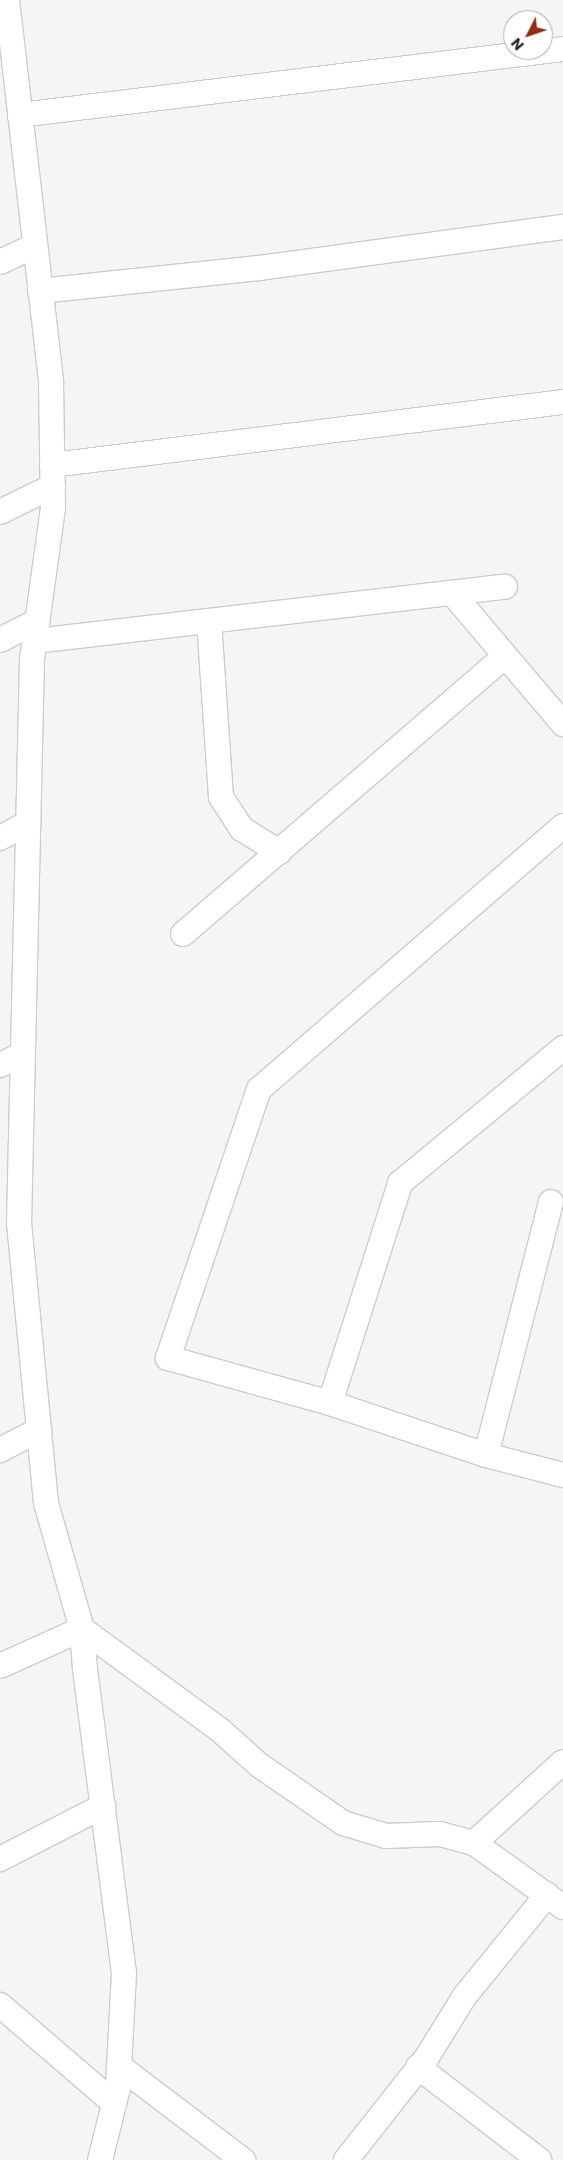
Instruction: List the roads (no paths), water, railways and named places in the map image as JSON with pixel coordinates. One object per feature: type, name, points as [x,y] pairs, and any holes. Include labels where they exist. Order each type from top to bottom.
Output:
[{"type":"street","points":[[7,0],[51,382],[54,508],[32,660],[23,1054],[10,1227],[39,1430],[46,1503],[82,1629],[85,1669],[124,1973],[119,2066],[114,2103],[100,2160]]},
{"type":"street","points":[[20,115],[563,50]]},
{"type":"street","points":[[40,290],[259,268],[563,227]]},
{"type":"street","points":[[0,262],[35,246]]},
{"type":"street","points":[[0,512],[53,476],[563,402]]},
{"type":"street","points":[[0,640],[36,631],[209,621],[505,587]]},
{"type":"street","points":[[452,593],[563,724]]},
{"type":"street","points":[[209,621],[221,797],[242,829],[279,852]]},
{"type":"street","points":[[183,934],[505,656]]},
{"type":"street","points":[[0,838],[28,823]]},
{"type":"street","points":[[563,826],[260,1089],[168,1358],[330,1403],[486,1455],[563,1475]]},
{"type":"street","points":[[330,1403],[400,1183],[563,1048]]},
{"type":"street","points":[[0,1065],[23,1054]]},
{"type":"street","points":[[486,1455],[551,1202]]},
{"type":"street","points":[[0,1450],[39,1430]]},
{"type":"street","points":[[0,1666],[82,1629]]},
{"type":"street","points":[[82,1629],[220,1730],[259,1765],[343,1823],[386,1836],[440,1834],[474,1843],[555,1901],[464,1996],[418,2068],[346,2160]]},
{"type":"street","points":[[474,1843],[563,1762]]},
{"type":"street","points":[[0,1859],[104,1806]]},
{"type":"street","points":[[0,2005],[114,2103]]},
{"type":"street","points":[[119,2066],[243,2160]]},
{"type":"street","points":[[418,2068],[539,2160]]}]
